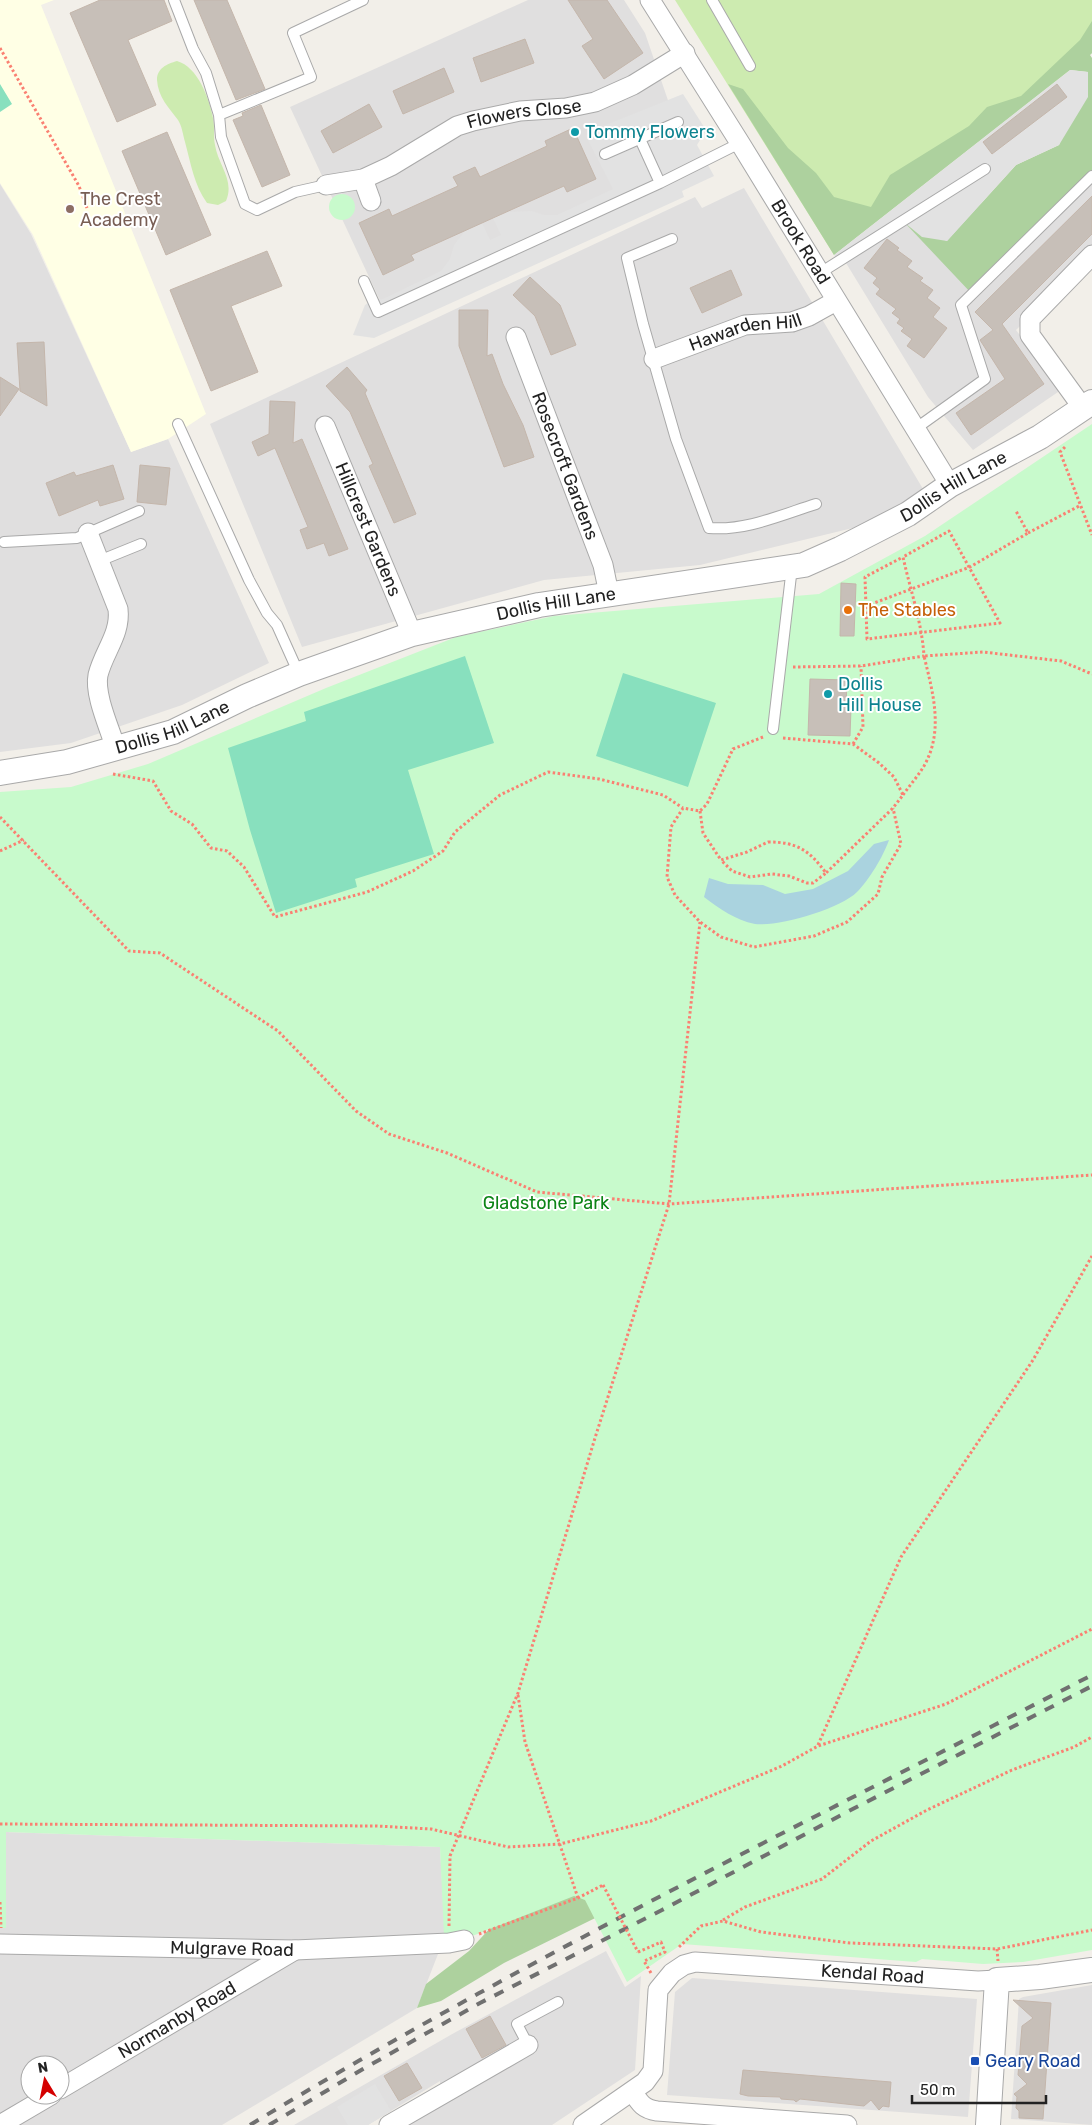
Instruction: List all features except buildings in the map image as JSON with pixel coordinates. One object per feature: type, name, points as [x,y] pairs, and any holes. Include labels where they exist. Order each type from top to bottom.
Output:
[{"type":"street","name":"Brook Road","points":[[650,0],[685,53],[950,485]]},
{"type":"street","name":"Flowers Close","points":[[326,185],[364,179],[391,166],[457,126],[488,117],[520,111],[566,108],[595,102],[633,85],[685,53]]},
{"type":"street","points":[[364,179],[371,200]]},
{"type":"street","points":[[1088,405],[1030,335],[1030,319],[1092,255]]},
{"type":"street","name":"Hawarden Hill","points":[[654,359],[746,325],[792,322],[809,316],[836,301]]},
{"type":"street","name":"Rosecroft Gardens","points":[[516,337],[603,565],[609,594]]},
{"type":"street","name":"Dollis Hill Lane","points":[[0,773],[67,762],[173,732],[247,696],[299,674],[412,634],[523,609],[609,594],[804,565],[900,518],[933,499],[950,485],[1040,437],[1088,405]]},
{"type":"street","name":"Hillcrest Gardens","points":[[325,426],[412,634]]},
{"type":"street","points":[[88,533],[118,609],[119,620],[117,630],[98,674],[97,687],[116,749]]},
{"type":"street","name":"Mulgrave Road","points":[[1,1944],[295,1950],[457,1941]]},
{"type":"street","name":"Normanby Road","points":[[70,2084],[295,1950]]},
{"type":"street","name":"Kendal Road","points":[[657,1975],[672,1973],[684,1965],[695,1962],[978,1981],[1040,1977],[1092,1970]]},
{"type":"street","points":[[583,2125],[633,2092],[645,2082],[653,2071],[658,1990],[657,1975]]},
{"type":"street","points":[[988,2125],[997,1980]]},
{"type":"street","points":[[389,2125],[528,2045]]},
{"type":"street","points":[[633,2092],[647,2110],[847,2125]]},
{"type":"street","points":[[0,2125],[34,2105]]},
{"type":"lane","points":[[174,0],[193,49],[206,73],[220,115],[221,137],[245,204],[257,210],[295,192],[326,185]]},
{"type":"lane","points":[[220,115],[312,77],[293,33],[363,0]]},
{"type":"lane","points":[[712,0],[750,66]]},
{"type":"lane","points":[[605,154],[678,122]]},
{"type":"lane","points":[[640,139],[660,183]]},
{"type":"lane","points":[[364,281],[378,312],[660,183],[740,143]]},
{"type":"lane","points":[[820,273],[985,169]]},
{"type":"lane","points":[[915,429],[985,379],[961,305],[1092,176]]},
{"type":"lane","points":[[672,239],[627,258],[643,324],[676,439],[709,528],[742,527],[816,504]]},
{"type":"lane","points":[[178,424],[249,580],[267,613],[281,633],[299,674]]},
{"type":"lane","points":[[4,542],[77,538],[139,511]]},
{"type":"lane","points":[[99,561],[142,544]]},
{"type":"lane","points":[[773,729],[792,567]]},
{"type":"lane","points":[[528,2045],[517,2024],[558,2002]]},
{"type":"path","points":[[0,48],[79,186],[87,208]]},
{"type":"path","points":[[1066,446],[1060,452],[1092,535]]},
{"type":"path","points":[[866,606],[970,567],[1028,533],[1081,506]]},
{"type":"path","points":[[1016,511],[1028,533]]},
{"type":"path","points":[[949,531],[1000,622],[867,639],[865,576],[903,556],[949,531]]},
{"type":"path","points":[[700,811],[703,833],[721,860],[732,871],[750,877],[789,876],[806,883],[813,883],[826,873],[893,808],[924,765],[936,732],[935,702],[903,556]]},
{"type":"path","points":[[780,667],[861,666],[924,656],[983,652],[1061,660],[1092,674]]},
{"type":"path","points":[[853,744],[863,727],[861,666]]},
{"type":"path","points":[[700,811],[708,804],[733,749],[759,739],[773,729],[782,738],[853,744],[879,763],[894,777],[903,795]]},
{"type":"path","points":[[113,774],[154,782],[171,811],[192,824],[211,848],[227,851],[244,867],[275,917],[366,892],[413,871],[443,852],[455,832],[500,795],[548,772],[599,779],[663,795],[683,808],[700,811]]},
{"type":"path","points":[[683,808],[671,827],[667,878],[676,895],[700,922],[721,937],[754,947],[814,936],[847,922],[878,894],[882,877],[901,844],[893,808]]},
{"type":"path","points":[[0,817],[129,951],[160,953],[278,1031],[356,1111],[389,1134],[447,1153],[537,1192],[669,1204],[1092,1175]]},
{"type":"path","points":[[0,851],[24,840]]},
{"type":"path","points":[[721,860],[748,852],[768,842],[784,842],[804,848],[816,859],[826,873]]},
{"type":"path","points":[[657,1975],[644,1960],[665,1952],[661,1942],[638,1952],[603,1885],[578,1898],[457,1941],[450,1856],[518,1694],[595,1438],[669,1204],[700,922]]},
{"type":"path","points":[[818,1746],[901,1557],[1033,1360],[1092,1256]]},
{"type":"path","points":[[0,1824],[378,1826],[431,1829],[508,1847],[560,1844],[650,1821],[782,1766],[818,1746],[946,1704],[1092,1630]]},
{"type":"path","points":[[518,1694],[525,1742],[578,1898]]},
{"type":"path","points":[[673,1953],[701,1926],[723,1921],[745,1907],[822,1879],[871,1841],[927,1810],[1012,1770],[1074,1747],[1092,1737]]},
{"type":"path","points":[[0,1902],[1,1944]]},
{"type":"path","points":[[723,1921],[761,1932],[850,1943],[997,1949],[1092,1930]]},
{"type":"shaded area","name":"The Crest Academy","points":[[0,0],[54,0],[41,5],[206,414],[168,439],[131,452],[33,235],[0,183]]},
{"type":"shaded area","points":[[528,0],[624,0],[645,33],[687,156],[383,307],[290,107]]},
{"type":"shaded area","points":[[1070,70],[1088,72],[1088,97],[1059,145],[1016,165],[947,241],[922,237],[905,223],[846,263],[834,255]]},
{"type":"shaded area","points":[[683,94],[706,130],[697,145],[714,176],[682,191],[684,197],[374,338],[353,335],[365,305],[372,300],[383,299],[441,271],[450,259],[454,245],[465,231],[482,223],[490,240],[501,235],[493,218],[508,212],[532,211],[544,215],[557,215],[613,189],[586,136],[593,130]]},
{"type":"shaded area","points":[[1092,178],[1092,255],[1016,330],[1061,390],[973,450],[928,397],[846,263],[905,223]]},
{"type":"shaded area","points":[[0,184],[31,234],[131,452],[168,439],[269,663],[182,705],[71,743],[0,752]]},
{"type":"shaded area","points":[[744,188],[926,494],[861,526],[700,565],[544,580],[302,647],[210,424],[695,197],[702,208]]},
{"type":"shaded area","points":[[5,1832],[440,1847],[445,1936],[417,2008],[222,2125],[0,2125],[0,1928],[6,1927]]},
{"type":"shaded area","points":[[606,1951],[625,1987],[641,1976],[635,2070],[552,2125],[407,2125],[440,2087],[440,2081],[368,2125],[294,2125],[454,2033]]},
{"type":"shaded area","points":[[692,1978],[977,1999],[968,2117],[667,2095],[675,1992]]},
{"type":"shaded area","points":[[1092,1985],[1092,2125],[1011,2119],[1019,1999]]},
{"type":"shaded area","points":[[375,2084],[391,2111],[368,2125],[348,2125],[337,2107]]},
{"type":"green space","points":[[675,0],[1092,0],[1092,53],[834,255]]},
{"type":"green space","points":[[1092,21],[1092,53],[1090,55],[1092,58],[1092,178],[972,294],[905,223],[947,241],[1016,165],[1059,145],[1088,72],[1070,70],[834,255],[728,84],[743,89],[788,148],[816,173],[834,197],[871,207],[890,175],[969,126],[987,107],[1021,96],[1080,40]]},
{"type":"green space","points":[[177,61],[184,64],[197,76],[211,110],[214,121],[215,145],[228,186],[226,201],[218,205],[207,203],[199,189],[178,120],[159,92],[157,76],[159,72],[166,65]]},
{"type":"green space","points":[[0,84],[12,104],[0,112]]},
{"type":"green space","points":[[342,194],[351,198],[355,207],[351,216],[342,220],[333,216],[329,207],[333,198]]},
{"type":"green space","name":"Gladstone Park","points":[[1092,424],[1092,1950],[1023,1962],[983,1964],[922,1959],[916,1962],[682,1944],[627,1982],[585,1900],[574,1896],[462,1940],[444,1937],[440,1847],[6,1832],[6,1928],[0,1928],[0,792],[71,787],[148,764],[326,688],[456,637],[554,616],[819,594],[925,536]]},
{"type":"green space","points":[[465,656],[494,743],[408,770],[434,854],[355,879],[357,887],[276,913],[250,830],[228,748],[306,721],[304,712]]},
{"type":"green space","points":[[623,673],[716,703],[688,787],[596,756]]},
{"type":"green space","points":[[526,1889],[646,1893],[504,1963],[441,2001],[417,2008],[426,1984],[469,1951]]},
{"type":"water","points":[[889,840],[875,868],[857,892],[837,905],[808,916],[778,923],[755,924],[734,917],[704,897],[709,878],[728,884],[763,885],[785,894],[813,889],[848,871],[874,844]]},
{"type":"railway","points":[[250,2125],[353,2064],[561,1949],[1092,1675]]},
{"type":"railway","points":[[269,2125],[480,2003],[1092,1686]]},
{"type":"place","name":"Tommy Flowers","points":[[575,132]]},
{"type":"place","name":"The Crest Academy","points":[[70,209]]},
{"type":"place","name":"The Stables","points":[[848,610]]},
{"type":"place","name":"Dollis Hill House","points":[[828,694]]},
{"type":"place","name":"Geary Road","points":[[975,2061]]}]
